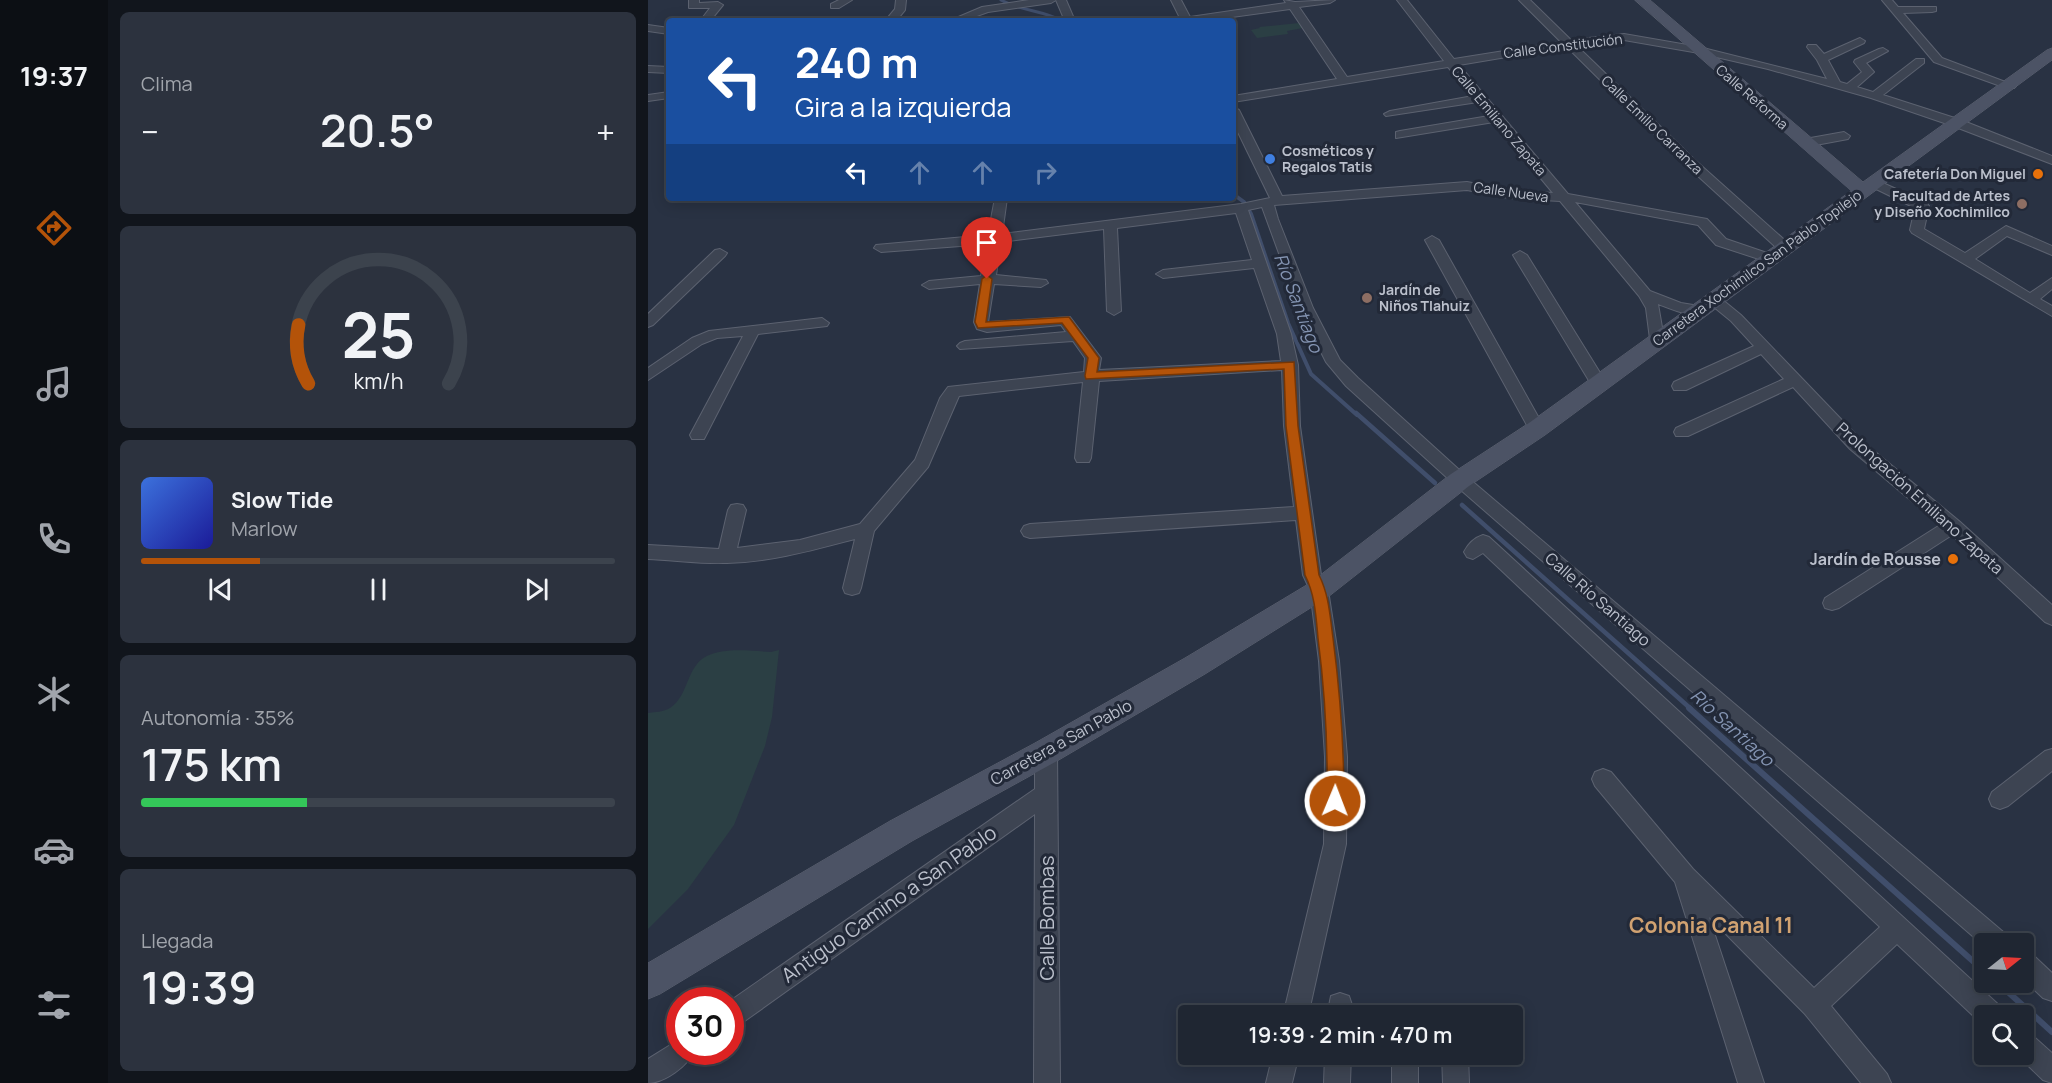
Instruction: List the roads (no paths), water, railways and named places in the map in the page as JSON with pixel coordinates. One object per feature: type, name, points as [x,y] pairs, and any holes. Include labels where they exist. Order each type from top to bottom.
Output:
[{"type":"main road","name":"Calle Reforma","points":[[1642,0],[1805,143],[1868,188]]},
{"type":"main road","name":"Carretera Xochimilco San Pablo Topilejo","points":[[1599,384],[1657,339],[1868,188],[1900,162],[2010,86],[2052,53]]},
{"type":"main road","points":[[1460,480],[1599,384]]},
{"type":"main road","name":"Carretera a San Pablo","points":[[648,982],[901,831],[1046,752],[1195,666],[1319,590],[1460,480]]},
{"type":"street","points":[[694,0],[693,6],[718,5],[707,18]]},
{"type":"street","points":[[835,6],[847,0]]},
{"type":"street","points":[[893,18],[900,10],[901,0]]},
{"type":"street","points":[[962,18],[977,12],[1051,0]]},
{"type":"street","points":[[1061,0],[1069,18]]},
{"type":"street","points":[[1176,0],[1184,18]]},
{"type":"street","points":[[1203,18],[1291,3],[1330,0]]},
{"type":"street","name":"Calle Emiliano Zapata","points":[[1402,0],[1450,62],[1644,294],[1653,308],[1657,339]]},
{"type":"street","name":"Calle Emilio Carranza","points":[[1524,0],[1692,164],[1784,248]]},
{"type":"street","points":[[1887,0],[1938,60],[2010,86]]},
{"type":"street","points":[[1291,3],[1343,80]]},
{"type":"street","points":[[1895,10],[1932,9]]},
{"type":"street","points":[[648,28],[666,31]]},
{"type":"street","name":"Calle Constitución","points":[[1236,98],[1450,62],[1624,37],[1698,50],[1849,88],[1957,123],[2052,160]]},
{"type":"street","points":[[1822,59],[1860,41]]},
{"type":"street","points":[[1812,47],[1822,59],[1835,84]]},
{"type":"street","points":[[1849,88],[1868,72],[1859,62],[1883,51]]},
{"type":"street","points":[[1875,96],[1920,62]]},
{"type":"street","points":[[648,69],[666,70]]},
{"type":"street","points":[[651,98],[666,96]]},
{"type":"street","points":[[651,98],[666,101]]},
{"type":"street","points":[[1390,114],[1481,98]]},
{"type":"street","points":[[1400,135],[1497,118]]},
{"type":"street","points":[[1236,125],[1252,203],[1258,263],[1284,334],[1290,365],[1292,426],[1312,575],[1319,590],[1329,661],[1336,757],[1335,844],[1298,1005]]},
{"type":"street","points":[[1805,143],[1844,136]]},
{"type":"street","name":"Calle Nueva","points":[[881,248],[993,239],[1252,203],[1467,186],[1509,194],[1573,198],[1702,222],[1721,242],[1768,258]]},
{"type":"street","points":[[1868,188],[1922,206],[1917,230],[2052,312]]},
{"type":"street","points":[[1000,201],[987,279],[982,326],[1065,320],[1093,358],[1083,458]]},
{"type":"street","name":"Calle Río Santiago","points":[[1252,203],[1271,219],[1306,308],[1334,363],[1460,480],[1987,933]]},
{"type":"street","points":[[1110,224],[1114,311]]},
{"type":"street","points":[[1966,260],[2006,230],[2052,251]]},
{"type":"street","points":[[1432,240],[1537,429]]},
{"type":"street","points":[[648,322],[720,253]]},
{"type":"street","points":[[1520,255],[1599,384]]},
{"type":"street","points":[[1162,274],[1258,263]]},
{"type":"street","points":[[929,285],[1011,278],[1041,283]]},
{"type":"street","points":[[2031,299],[2052,282]]},
{"type":"street","name":"Calle Emiliano Zapata","points":[[1644,294],[1678,307],[1707,305]]},
{"type":"street","name":"Prolongación Emiliano Zapata","points":[[1707,305],[1736,318],[1856,445],[1953,526],[2052,617]]},
{"type":"street","points":[[651,369],[697,341],[714,334],[822,323]]},
{"type":"street","points":[[699,435],[753,330]]},
{"type":"street","points":[[965,346],[1076,336]]},
{"type":"street","points":[[1680,386],[1764,347]]},
{"type":"street","points":[[852,588],[866,530],[922,463],[948,398],[954,391],[1091,376],[1290,365]]},
{"type":"street","points":[[1682,432],[1795,380]]},
{"type":"street","points":[[726,556],[737,510]]},
{"type":"street","points":[[1030,531],[1304,513]]},
{"type":"street","points":[[1832,603],[1953,526]]},
{"type":"street","points":[[648,552],[726,556],[766,553],[866,530]]},
{"type":"street","points":[[1473,552],[1483,542],[1980,1005]]},
{"type":"street","name":"Calle Bombas","points":[[1046,752],[1047,1083]]},
{"type":"street","points":[[2000,799],[2052,758]]},
{"type":"street","points":[[1603,778],[1685,878],[1814,1005],[1878,1083]]},
{"type":"street","name":"Antiguo Camino a San Pablo","points":[[744,1006],[1047,792]]},
{"type":"street","points":[[1685,878],[1751,1083]]},
{"type":"street","points":[[1814,1005],[1898,927]]},
{"type":"street","points":[[2034,973],[2052,988]]},
{"type":"street","points":[[2034,1054],[2052,1071]]},
{"type":"street","points":[[648,1074],[666,1062]]},
{"type":"street","points":[[1280,1083],[1284,1065]]},
{"type":"street","points":[[1338,1065],[1338,1083]]},
{"type":"street","points":[[1405,1065],[1405,1083]]},
{"type":"street","points":[[1455,1065],[1456,1083]]},
{"type":"waterway","name":"Río Santiago","points":[[1001,0],[1054,18]]},
{"type":"waterway","name":"Río Santiago","points":[[1236,196],[1244,202],[1251,214],[1288,323],[1311,374],[1357,415]]},
{"type":"waterway","name":"Río Santiago","points":[[1356,413],[1435,483]]},
{"type":"waterway","name":"Río Santiago","points":[[1462,505],[1691,709]]},
{"type":"waterway","name":"Río Santiago","points":[[1689,708],[1974,962]]},
{"type":"waterway","name":"Río Santiago","points":[[2009,993],[2052,1032]]},
{"type":"place","name":"Cosméticos y Regalos Tatis","points":[[1270,159]]},
{"type":"place","name":"Cafetería Don Miguel","points":[[2038,174]]},
{"type":"place","name":"Facultad de Artes y Diseño Xochimilco","points":[[2022,204]]},
{"type":"place","name":"Jardín de Niños Tlahuiz","points":[[1367,298]]},
{"type":"place","name":"Jardín de Rousse","points":[[1953,559]]},
{"type":"district","name":"Colonia Canal 11","points":[[1711,926]]}]
